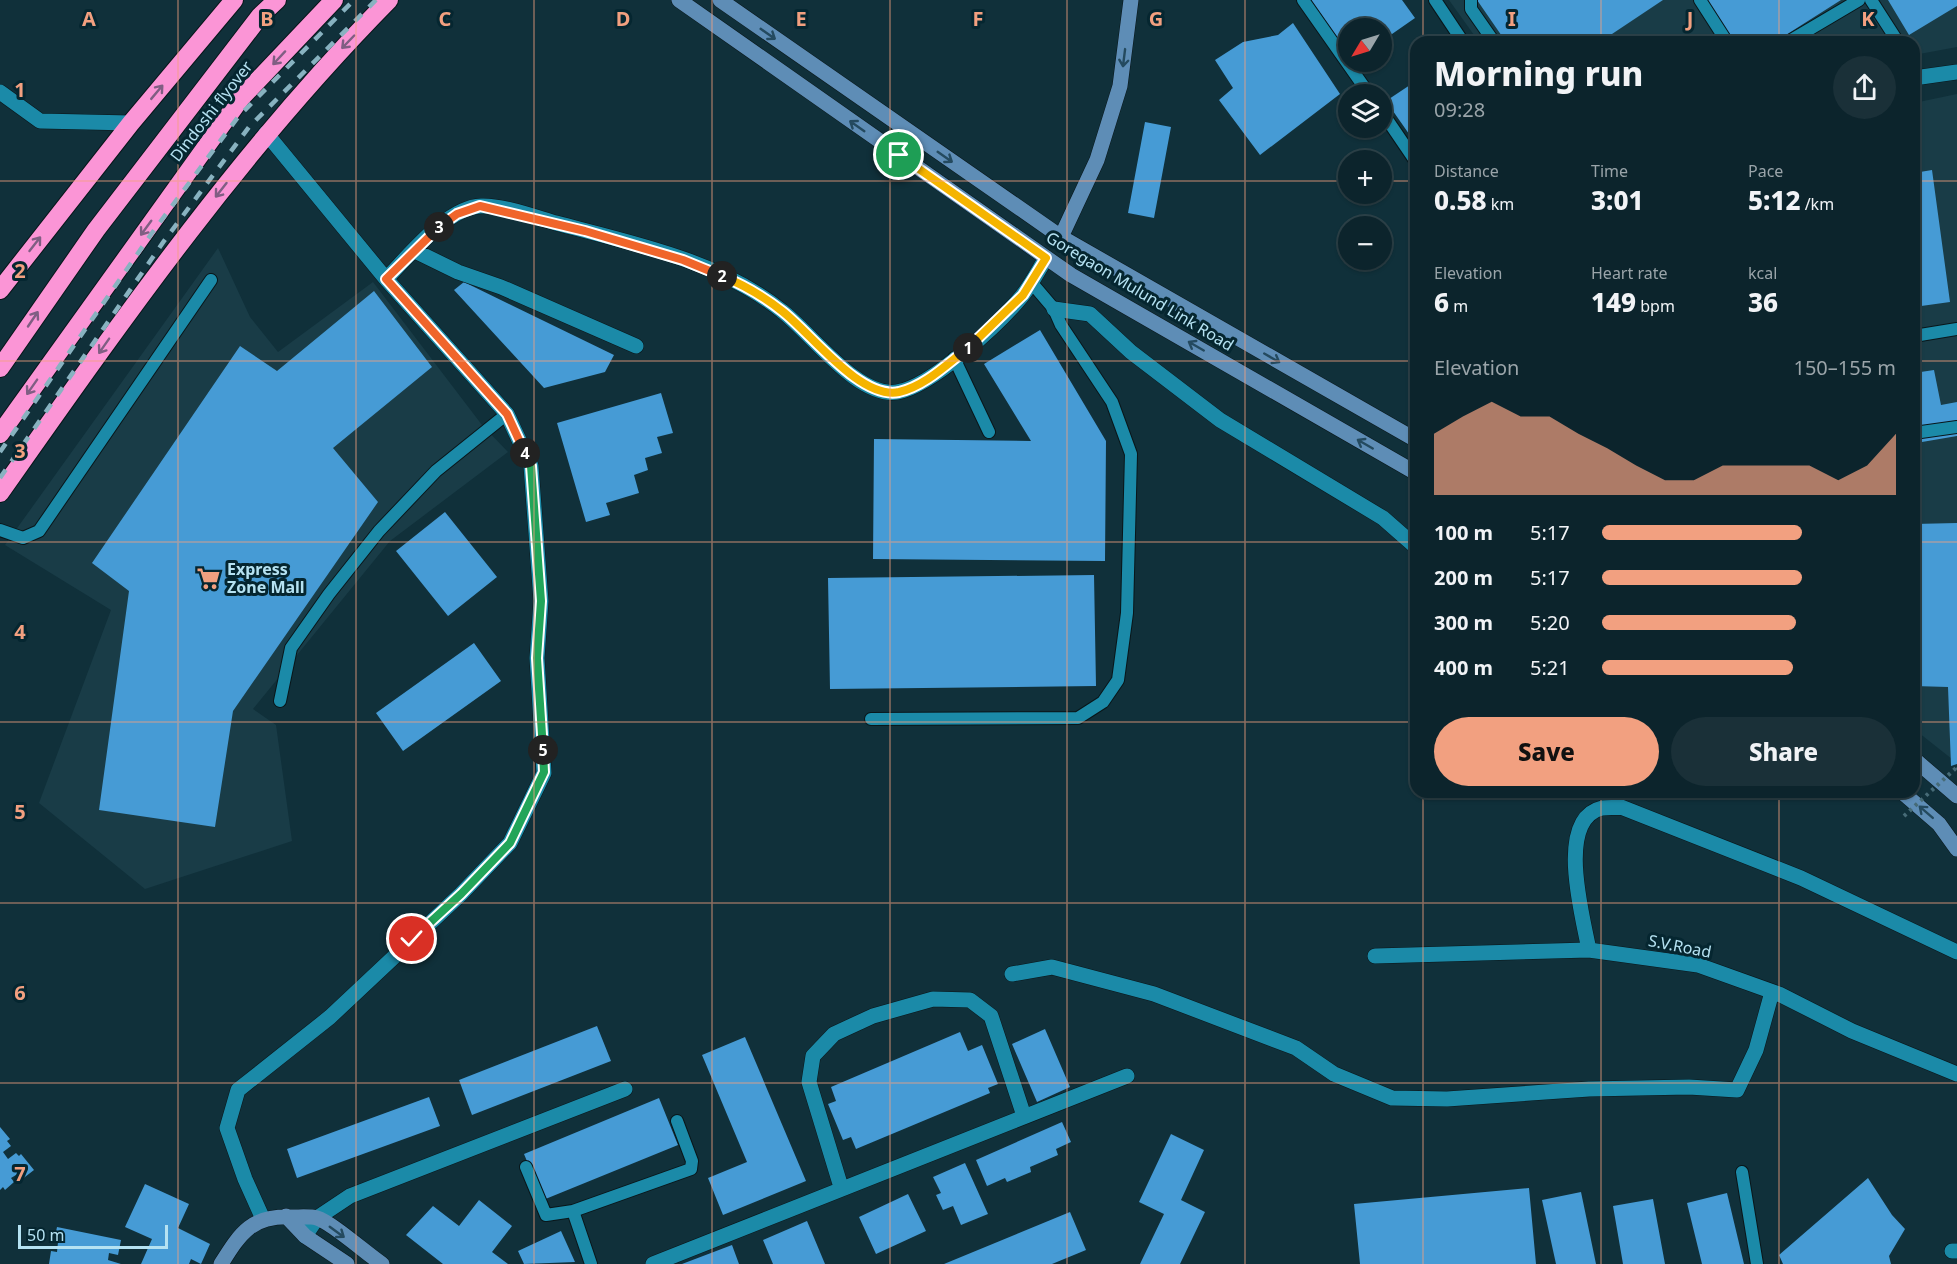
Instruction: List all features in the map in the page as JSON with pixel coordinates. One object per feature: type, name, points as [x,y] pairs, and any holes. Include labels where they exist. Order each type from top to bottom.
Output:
[{"type":"highway","points":[[0,291],[131,123],[234,0]]},
{"type":"highway","name":"Dindoshi flyover","points":[[0,368],[96,230],[260,16],[277,0]]},
{"type":"highway","name":"Dindoshi flyover","points":[[0,434],[241,98],[334,0]]},
{"type":"highway","points":[[0,493],[149,281],[266,133],[388,0]]},
{"type":"main road","name":"Goregaon Mulund Link Road","points":[[679,0],[1046,258],[1410,470]]},
{"type":"main road","name":"Goregaon Mulund Link Road","points":[[720,0],[1061,237],[1410,437]]},
{"type":"main road","points":[[1061,237],[1097,160],[1120,86],[1131,0]]},
{"type":"main road","points":[[1920,764],[1957,796]]},
{"type":"main road","points":[[1910,798],[1952,831],[1957,849]]},
{"type":"main road","points":[[286,1216],[305,1236],[347,1264]]},
{"type":"main road","points":[[221,1264],[240,1233],[263,1219],[286,1216],[317,1218],[382,1264]]},
{"type":"street","points":[[1920,74],[1957,72]]},
{"type":"street","points":[[0,92],[40,121],[131,123]]},
{"type":"street","points":[[263,1219],[245,1179],[227,1128],[238,1090],[330,1017],[510,843],[544,772],[537,658],[541,601],[531,466],[507,414],[386,279],[266,133]]},
{"type":"street","points":[[386,279],[438,227],[457,214],[480,206],[522,214],[683,260],[747,286],[783,311],[857,380],[873,390],[897,392],[919,385],[1005,315],[1031,282],[1046,258]]},
{"type":"street","points":[[415,251],[458,272],[501,287],[636,346]]},
{"type":"street","points":[[1054,309],[1090,314],[1131,352],[1220,420],[1383,518],[1410,542]]},
{"type":"street","points":[[1588,950],[1575,865],[1576,836],[1591,813],[1602,808],[1621,807],[1801,878],[1957,952]]},
{"type":"street","name":"S.V.Road","points":[[1375,956],[1588,950],[1698,964],[1772,992],[1852,1031],[1957,1074]]},
{"type":"street","points":[[1011,974],[1052,968],[1154,994],[1296,1048],[1334,1074],[1392,1098],[1447,1099],[1634,1088],[1737,1090],[1755,1050],[1772,992]]},
{"type":"street","points":[[841,1187],[809,1082],[813,1056],[834,1034],[873,1016],[933,999],[970,1000],[991,1016],[1024,1116]]},
{"type":"street","points":[[653,1264],[841,1187],[1127,1076]]},
{"type":"street","points":[[305,1236],[317,1218],[350,1196],[625,1089]]},
{"type":"lane","points":[[1304,0],[1362,84]]},
{"type":"lane","points":[[1435,0],[1459,36]]},
{"type":"lane","points":[[1471,0],[1471,9],[1490,36]]},
{"type":"lane","points":[[1701,0],[1723,36]]},
{"type":"lane","points":[[1798,36],[1859,0]]},
{"type":"lane","points":[[1871,0],[1894,36]]},
{"type":"lane","points":[[1392,127],[1410,153]]},
{"type":"lane","points":[[0,530],[23,538],[39,531],[211,280]]},
{"type":"lane","points":[[871,719],[1078,718],[1103,702],[1118,680],[1127,613],[1131,454],[1112,402],[1060,325],[1054,309],[1031,282]]},
{"type":"lane","points":[[1920,335],[1957,329]]},
{"type":"lane","points":[[954,358],[989,432]]},
{"type":"lane","points":[[280,701],[291,648],[329,594],[379,531],[436,471],[507,414]]},
{"type":"lane","points":[[1920,433],[1957,427]]},
{"type":"lane","points":[[526,1167],[546,1215],[573,1211],[691,1169],[692,1161],[678,1121]]},
{"type":"lane","points":[[1742,1172],[1757,1264]]},
{"type":"lane","points":[[573,1211],[591,1264]]},
{"type":"path","points":[[1904,816],[1956,769]]},
{"type":"shaded area","points":[[1449,0],[1957,0],[1957,47],[1920,54],[1920,36],[1475,36]]},
{"type":"shaded area","points":[[1957,94],[1957,763],[1920,734],[1920,102]]},
{"type":"shaded area","name":"Express Zone Mall","points":[[218,248],[250,317],[278,352],[373,282],[482,425],[508,452],[390,541],[253,709],[276,725],[292,841],[145,889],[39,803],[111,610],[5,545]]},
{"type":"building","points":[[1311,0],[1402,0],[1415,18],[1392,34],[1392,18],[1338,18],[1338,39]]},
{"type":"building","points":[[1477,0],[1663,0],[1609,36],[1502,36]]},
{"type":"building","points":[[1706,0],[1841,0],[1784,36],[1729,36]]},
{"type":"building","points":[[1888,0],[1957,0],[1957,6],[1909,35]]},
{"type":"building","points":[[1293,23],[1338,91],[1338,96],[1260,155],[1219,100],[1233,88],[1215,60],[1243,42],[1278,35]]},
{"type":"building","points":[[1410,85],[1410,135],[1392,110],[1392,97]]},
{"type":"building","points":[[1145,122],[1171,127],[1154,218],[1128,213]]},
{"type":"building","points":[[1932,170],[1950,302],[1920,306],[1920,172]]},
{"type":"building","points":[[464,282],[614,355],[605,372],[544,388],[454,290]]},
{"type":"building","points":[[374,291],[432,367],[333,448],[378,502],[233,711],[215,827],[99,810],[129,591],[92,563],[240,346],[277,371]]},
{"type":"building","points":[[1040,330],[1106,441],[1105,561],[873,559],[874,439],[1031,441],[984,364]]},
{"type":"building","points":[[1934,370],[1941,405],[1957,402],[1957,436],[1922,442],[1920,436],[1920,372]]},
{"type":"building","points":[[661,393],[673,433],[657,437],[662,453],[645,458],[648,470],[634,475],[639,493],[606,503],[610,515],[586,522],[557,423]]},
{"type":"building","points":[[445,512],[497,577],[448,616],[396,551]]},
{"type":"building","points":[[1957,523],[1957,764],[1951,766],[1948,687],[1920,686],[1920,524]]},
{"type":"building","points":[[1094,575],[1096,686],[830,689],[828,578]]},
{"type":"building","points":[[474,643],[501,681],[403,751],[376,713]]},
{"type":"building","points":[[597,1026],[611,1061],[472,1115],[459,1080]]},
{"type":"building","points":[[1045,1029],[1070,1087],[1037,1102],[1012,1044]]},
{"type":"building","points":[[960,1032],[968,1051],[982,1045],[998,1084],[988,1088],[990,1093],[856,1149],[851,1137],[843,1140],[828,1104],[836,1101],[831,1087]]},
{"type":"building","points":[[745,1037],[806,1181],[723,1215],[708,1178],[747,1162],[702,1055]]},
{"type":"building","points":[[429,1097],[440,1126],[297,1178],[287,1149]]},
{"type":"building","points":[[659,1098],[678,1145],[543,1200],[524,1154]]},
{"type":"building","points":[[1062,1122],[1071,1142],[1056,1149],[1058,1155],[1030,1167],[1031,1172],[1007,1182],[1005,1178],[987,1186],[976,1160]]},
{"type":"building","points":[[0,1127],[10,1139],[7,1141],[11,1146],[3,1152],[8,1159],[16,1153],[19,1156],[21,1154],[34,1170],[21,1180],[16,1175],[11,1178],[14,1182],[5,1190],[3,1187],[0,1190]]},
{"type":"building","points":[[1171,1134],[1204,1150],[1181,1200],[1205,1212],[1180,1264],[1140,1264],[1164,1214],[1139,1202]]},
{"type":"building","points":[[965,1163],[988,1214],[961,1225],[953,1206],[943,1210],[936,1195],[941,1193],[933,1177]]},
{"type":"building","points":[[1868,1178],[1892,1215],[1905,1229],[1889,1256],[1891,1264],[1783,1264],[1779,1255]]},
{"type":"building","points":[[145,1184],[189,1204],[178,1228],[210,1244],[201,1264],[191,1259],[189,1264],[141,1264],[152,1239],[125,1227]]},
{"type":"building","points":[[1529,1188],[1536,1264],[1360,1264],[1354,1204]]},
{"type":"building","points":[[1581,1192],[1596,1264],[1556,1264],[1542,1200]]},
{"type":"building","points":[[1727,1193],[1744,1264],[1702,1264],[1687,1203]]},
{"type":"building","points":[[908,1194],[926,1231],[876,1254],[859,1217]]},
{"type":"building","points":[[1653,1199],[1665,1264],[1623,1264],[1613,1206]]},
{"type":"building","points":[[479,1200],[512,1226],[492,1252],[508,1264],[443,1264],[406,1235],[433,1206],[459,1226]]},
{"type":"building","points":[[1070,1212],[1086,1250],[1052,1264],[944,1264]]},
{"type":"building","points":[[807,1221],[825,1264],[773,1264],[763,1240]]},
{"type":"building","points":[[57,1227],[121,1240],[118,1255],[109,1253],[108,1260],[121,1264],[49,1264],[51,1251],[57,1252],[58,1242],[54,1241]]},
{"type":"building","points":[[561,1231],[575,1262],[524,1264],[518,1251]]},
{"type":"building","points":[[732,1245],[739,1264],[682,1264]]},
{"type":"railway","points":[[0,452],[152,233],[238,117],[354,0]]},
{"type":"railway","points":[[0,478],[164,241],[249,127],[376,0]]},
{"type":"place","name":"Express Zone Mall","points":[[209,578]]},
{"type":"route","points":[[412,939],[461,894],[510,843],[544,772],[537,658],[541,601],[531,466],[507,414],[386,279],[438,227],[457,214],[480,206],[522,214],[683,260],[747,286],[783,311],[857,380],[873,390],[897,392],[919,385],[968,348],[1005,315],[1023,295],[1046,258],[899,155]]}]
